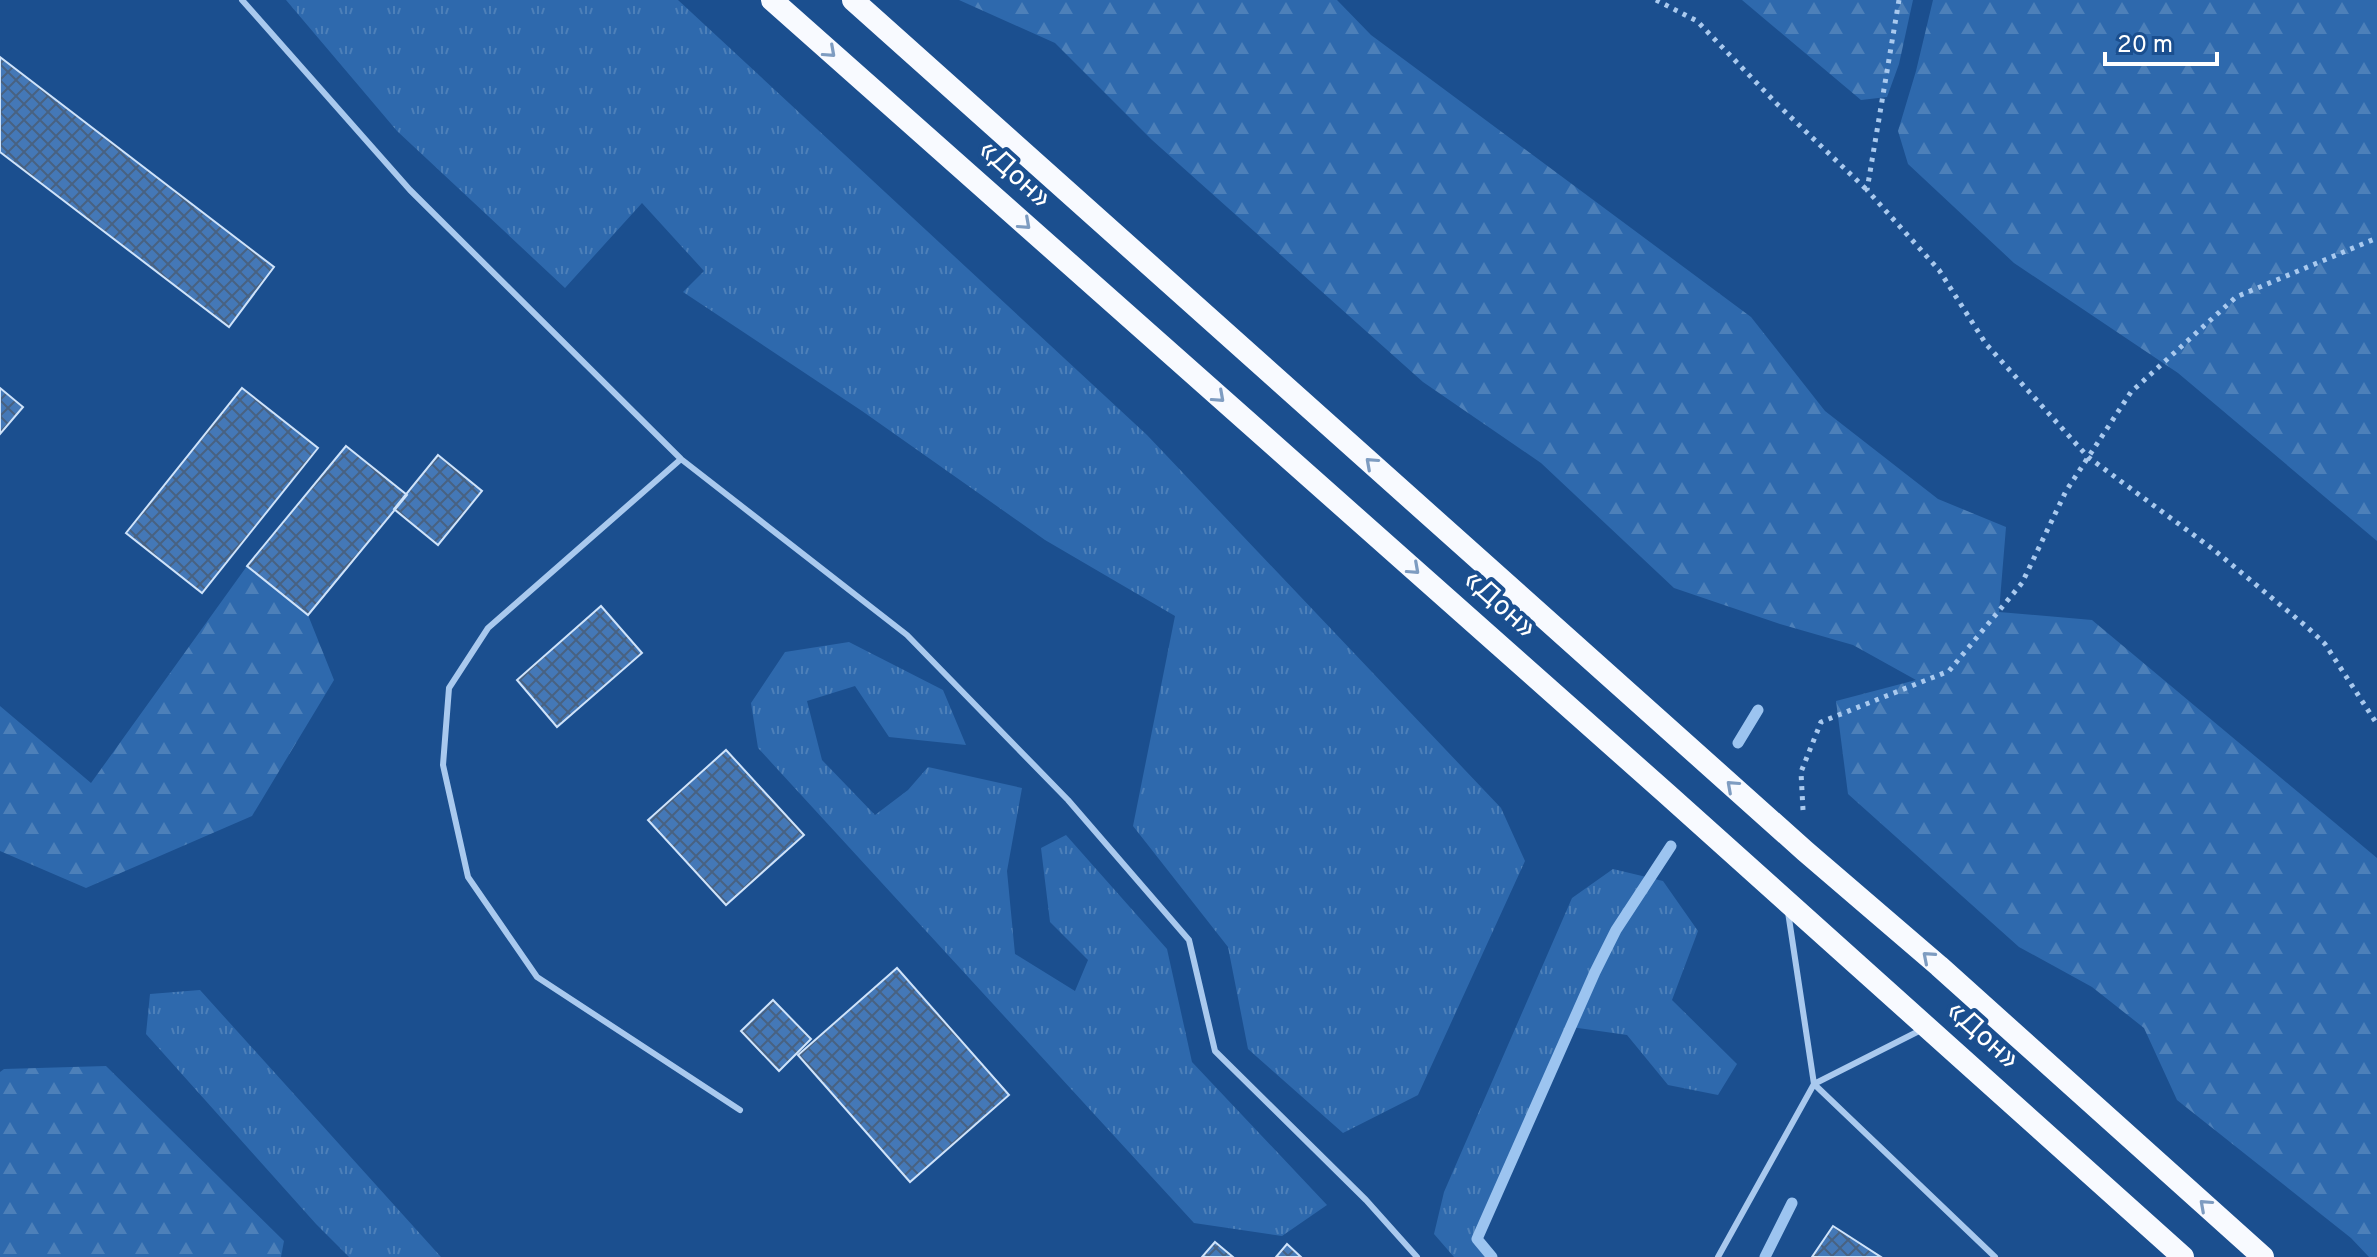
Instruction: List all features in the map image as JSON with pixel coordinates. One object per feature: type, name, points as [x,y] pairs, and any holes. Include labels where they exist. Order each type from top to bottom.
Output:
[{"type":"highway","name":"«Дон»","points":[[772,0],[2183,1257]]},
{"type":"highway","points":[[853,0],[2263,1257]]},
{"type":"lane","points":[[242,0],[410,190],[681,459],[907,635],[1068,800],[1189,940],[1215,1051],[1366,1200],[1417,1257]]},
{"type":"lane","points":[[681,459],[488,628],[449,688],[443,765],[468,877],[537,977],[740,1110]]},
{"type":"lane","points":[[1786,901],[1814,1084],[1995,1257]]},
{"type":"lane","points":[[1718,1257],[1814,1084],[1927,1027]]},
{"type":"path","points":[[1656,0],[1697,21],[1777,104],[1867,190],[1939,270],[1986,344],[2088,457],[2214,550],[2325,644],[2377,724]]},
{"type":"path","points":[[1867,190],[1899,0]]},
{"type":"path","points":[[1805,851],[1801,772],[1821,722],[1949,671],[2022,583],[2066,491],[2131,392],[2236,297],[2377,238]]},
{"type":"green space","points":[[286,0],[678,0],[1147,435],[1501,808],[1525,861],[1418,1095],[1343,1133],[1248,1049],[1228,947],[1133,826],[1175,616],[1045,540],[862,411],[683,292],[704,271],[642,203],[565,288],[397,131]]},
{"type":"green space","points":[[959,0],[1337,0],[1371,35],[1751,317],[1825,411],[1938,499],[2006,527],[1999,612],[2092,620],[2377,858],[2377,1257],[2369,1257],[2351,1238],[2177,1100],[2144,1028],[2092,987],[2019,947],[1848,794],[1836,701],[1916,680],[1853,645],[1674,588],[1541,463],[1423,382],[1152,140],[1055,43]]},
{"type":"green space","points":[[1742,0],[1913,0],[1899,64],[1887,97],[1861,100]]},
{"type":"green space","points":[[1933,0],[2377,0],[2377,541],[2178,373],[2014,263],[1908,164],[1898,131]]},
{"type":"green space","points":[[247,566],[308,615],[334,680],[252,816],[86,888],[0,851],[0,706],[91,783]]},
{"type":"green space","points":[[849,642],[943,690],[966,745],[889,737],[855,686],[807,701],[822,760],[875,815],[908,790],[928,767],[1022,788],[1007,871],[1015,954],[1075,991],[1088,960],[1050,922],[1041,848],[1066,835],[1167,949],[1192,1062],[1327,1205],[1282,1236],[1194,1223],[758,748],[751,703],[785,652]]},
{"type":"green space","points":[[1613,869],[1663,881],[1698,931],[1672,1000],[1737,1064],[1718,1095],[1668,1085],[1627,1035],[1571,1027],[1477,1239],[1492,1257],[1454,1257],[1434,1234],[1444,1192],[1572,898]]},
{"type":"green space","points":[[200,990],[441,1257],[349,1257],[316,1224],[146,1034],[150,994]]},
{"type":"green space","points":[[106,1066],[284,1241],[281,1257],[0,1257],[0,1072],[4,1069]]},
{"type":"building","points":[[0,57],[274,267],[229,327],[0,152]]},
{"type":"building","points":[[0,388],[23,407],[0,434]]},
{"type":"building","points":[[242,388],[318,448],[202,593],[126,533]]},
{"type":"building","points":[[346,446],[407,495],[308,615],[247,566]]},
{"type":"building","points":[[438,455],[482,491],[438,545],[394,509]]},
{"type":"building","points":[[601,606],[642,653],[557,727],[517,680]]},
{"type":"building","points":[[726,750],[804,835],[726,905],[648,820]]},
{"type":"building","points":[[897,968],[1009,1095],[910,1182],[798,1055]]},
{"type":"building","points":[[773,1000],[811,1039],[779,1071],[741,1031]]},
{"type":"building","points":[[1833,1226],[1881,1257],[1812,1257]]},
{"type":"building","points":[[1215,1242],[1233,1257],[1202,1257]]},
{"type":"building","points":[[1287,1244],[1301,1257],[1276,1257]]},
{"type":"waterway","points":[[1738,743],[1758,710]]},
{"type":"waterway","points":[[1492,1257],[1477,1239],[1595,972],[1616,930],[1671,846]]},
{"type":"waterway","points":[[1765,1257],[1792,1203]]}]
